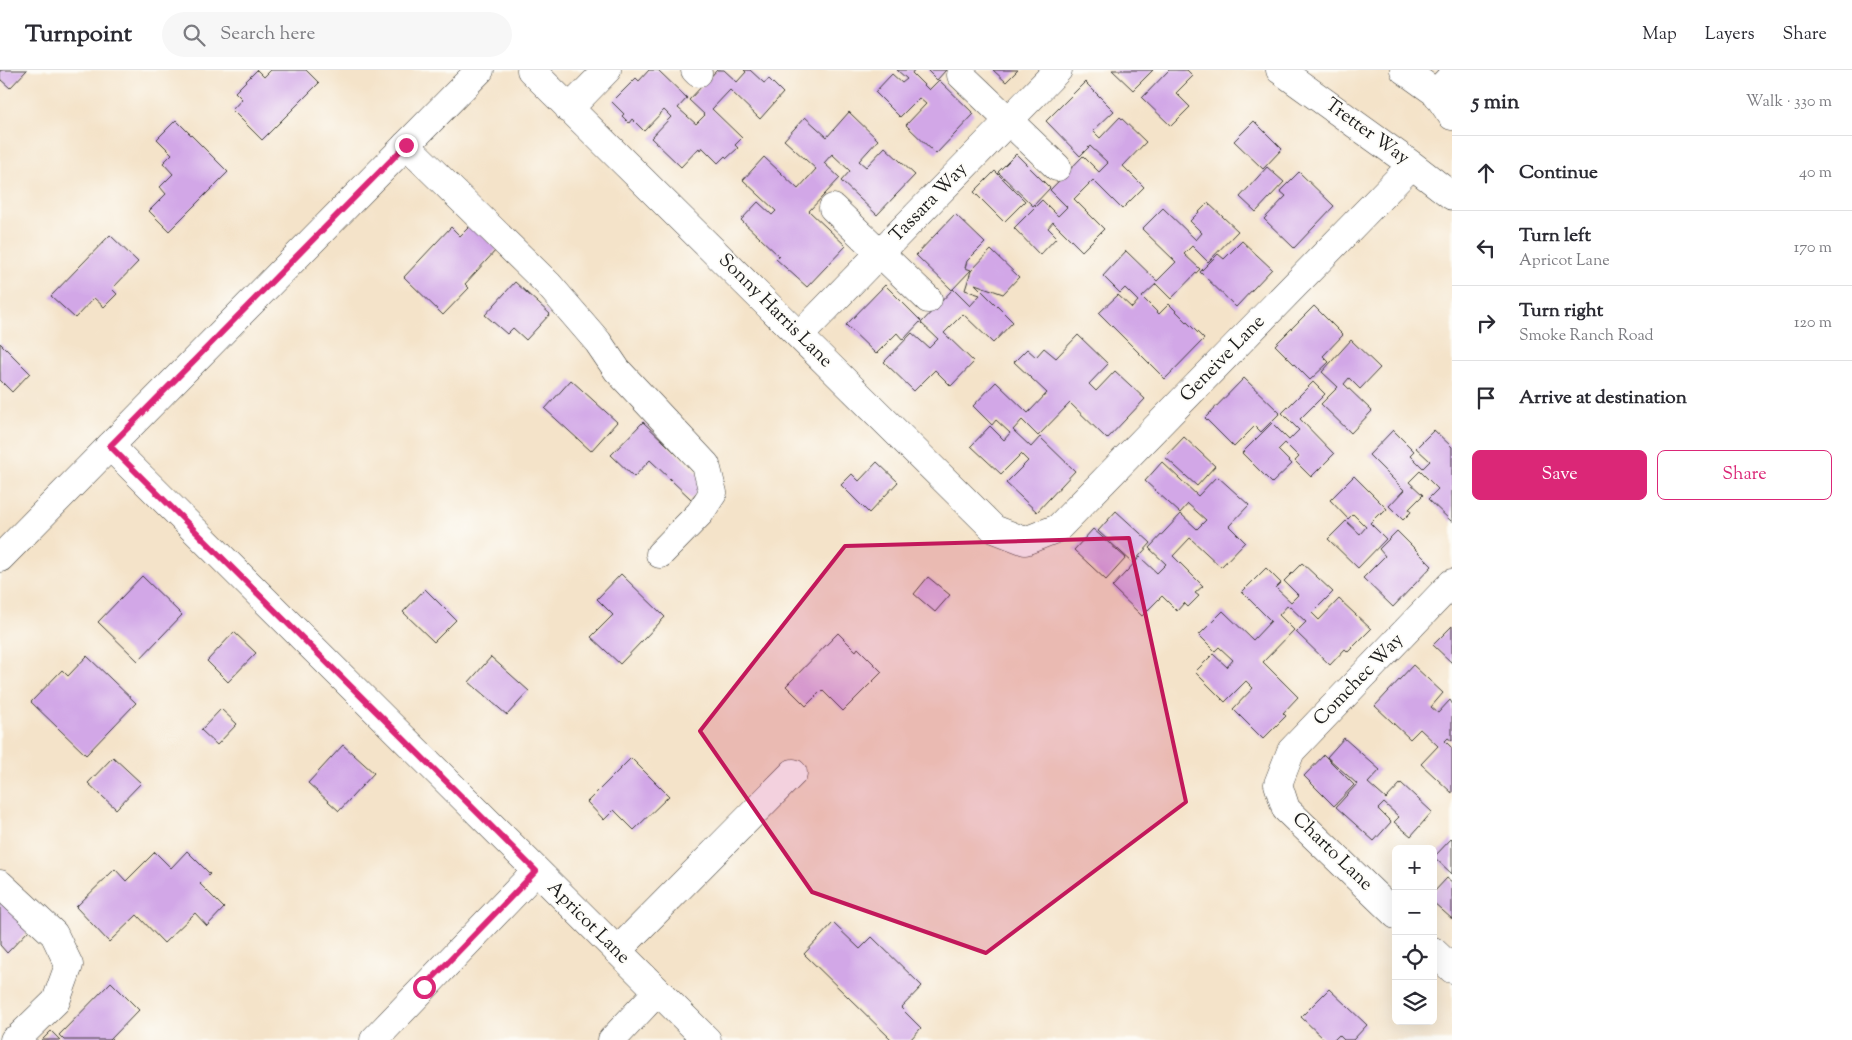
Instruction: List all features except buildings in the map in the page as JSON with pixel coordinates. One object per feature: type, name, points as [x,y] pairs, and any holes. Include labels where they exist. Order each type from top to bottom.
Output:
[{"type":"street","points":[[0,558],[480,70]]},
{"type":"street","name":"Sonny Harris Lane","points":[[531,70],[994,529],[1025,541]]},
{"type":"street","points":[[569,109],[607,70]]},
{"type":"street","name":"Tassara Way","points":[[800,335],[1058,70]]},
{"type":"street","name":"Tretter Way","points":[[1280,70],[1452,196]]},
{"type":"street","points":[[1404,70],[1447,88],[1452,116]]},
{"type":"street","points":[[961,75],[1057,167]]},
{"type":"street","points":[[406,145],[548,284],[598,342],[617,370],[706,464],[713,493],[700,513],[660,554]]},
{"type":"street","name":"Geneive Lane","points":[[1025,541],[1058,528],[1412,165]]},
{"type":"street","points":[[833,208],[928,299]]},
{"type":"street","name":"Apricot Lane","points":[[110,446],[706,1040]]},
{"type":"street","name":"Comchec Way","points":[[1278,784],[1291,751],[1452,583]]},
{"type":"street","points":[[617,951],[793,773]]},
{"type":"street","name":"Charto Lane","points":[[1278,784],[1286,809],[1392,910]]},
{"type":"street","points":[[374,1040],[536,871]]},
{"type":"street","points":[[0,884],[54,934],[69,965],[56,1001],[18,1039],[14,1040]]},
{"type":"street","points":[[1437,955],[1452,969]]},
{"type":"street","points":[[612,1040],[657,992]]},
{"type":"highlighted area","points":[[1129,538],[1186,802],[986,953],[812,892],[700,731],[845,546]]},
{"type":"route","points":[[406,145],[110,446],[536,871],[424,987]]}]
